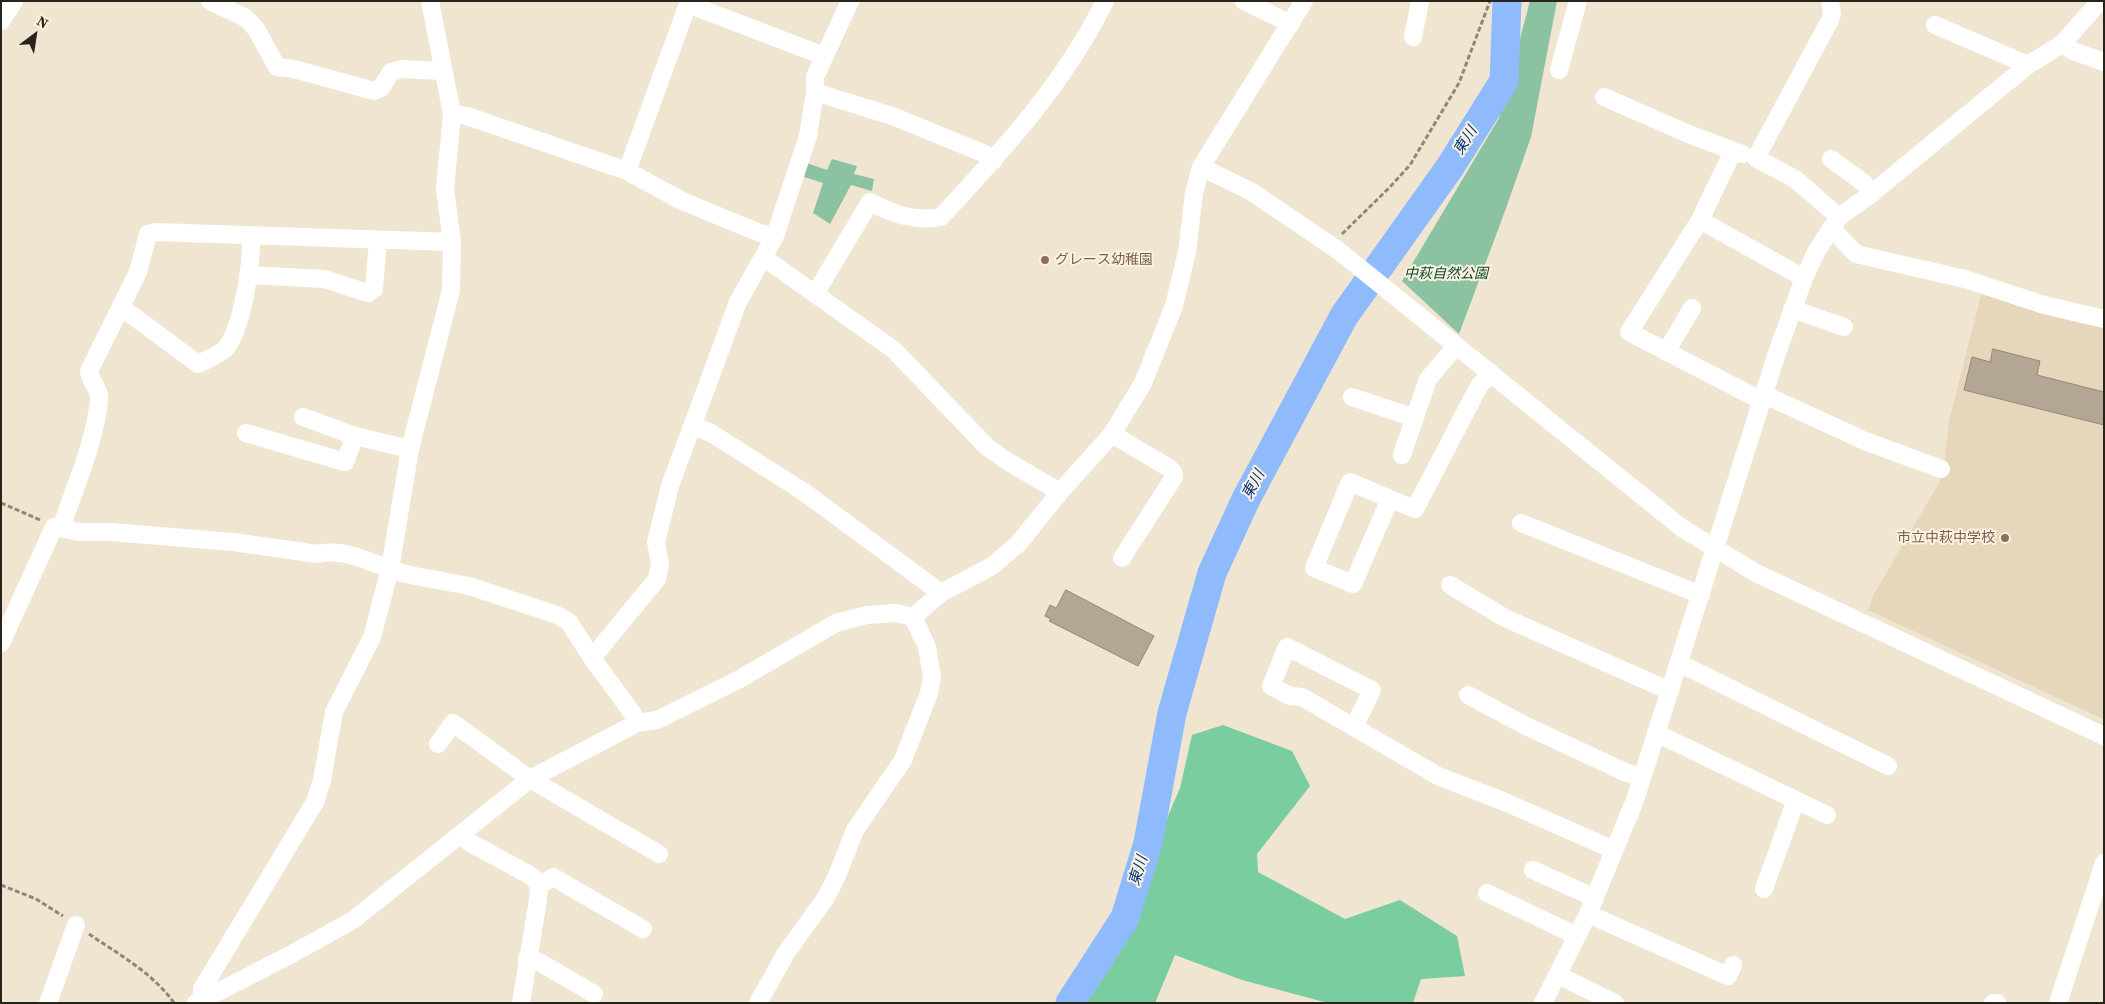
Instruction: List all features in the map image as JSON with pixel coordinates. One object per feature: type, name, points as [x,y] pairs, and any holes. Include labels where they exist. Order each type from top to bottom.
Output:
[{"type":"street","points":[[1,21],[14,1]]},
{"type":"street","points":[[210,1],[246,18],[256,29],[277,67],[374,91],[382,88],[391,72],[402,68],[443,71]]},
{"type":"street","points":[[199,1001],[202,989],[315,802],[322,780],[334,712],[372,637],[390,569],[410,449],[451,290],[452,242],[445,189],[452,114],[430,1]]},
{"type":"street","points":[[592,658],[656,579],[660,564],[656,542],[670,486],[738,302],[775,236],[808,136],[815,92],[815,77],[850,1]]},
{"type":"street","points":[[815,294],[870,202],[893,214],[928,220],[941,217],[993,161],[1040,106],[1094,23],[1105,1]]},
{"type":"street","points":[[1244,1],[1291,24]]},
{"type":"street","points":[[913,617],[941,593],[992,566],[1018,544],[1060,492],[1112,434],[1144,383],[1174,306],[1187,252],[1194,193],[1201,167],[1304,1]]},
{"type":"street","points":[[1413,37],[1420,1]]},
{"type":"street","points":[[1560,70],[1578,1]]},
{"type":"street","points":[[1756,158],[1830,20],[1832,14],[1830,1]]},
{"type":"street","points":[[1543,1003],[1591,906],[1642,777],[1792,309],[1816,252],[1835,222],[2028,65],[2062,44],[2100,1]]},
{"type":"street","points":[[627,171],[688,4],[824,56]]},
{"type":"street","points":[[1935,26],[2028,65]]},
{"type":"street","points":[[2062,44],[2073,52],[2104,62]]},
{"type":"street","points":[[815,92],[895,117],[985,154],[993,161]]},
{"type":"street","points":[[1604,97],[1732,151],[1756,158],[1795,179],[1835,222],[1856,254],[1965,280],[2044,305],[2104,319]]},
{"type":"street","points":[[452,114],[467,116],[627,171],[682,202],[760,233],[775,236]]},
{"type":"street","points":[[1732,151],[1700,220],[1630,332],[1666,352],[1763,398],[1865,441],[1941,469]]},
{"type":"street","points":[[1831,159],[1864,183],[1871,194]]},
{"type":"street","points":[[1201,167],[1252,192],[1334,249],[1403,302],[1682,528],[1715,549],[1756,573],[2104,736]]},
{"type":"street","points":[[1700,220],[1804,278]]},
{"type":"street","points":[[1,643],[58,528],[91,440],[100,397],[90,378],[90,371],[138,272],[148,234],[156,232],[452,242]]},
{"type":"street","points":[[121,307],[198,364],[224,350],[230,342],[244,302],[249,274],[251,235]]},
{"type":"street","points":[[249,274],[324,279],[368,293],[374,289],[378,240]]},
{"type":"street","points":[[763,257],[894,350],[987,447],[1060,492]]},
{"type":"street","points":[[1666,352],[1692,308]]},
{"type":"street","points":[[1792,309],[1844,327]]},
{"type":"street","points":[[1402,455],[1428,379],[1456,346]]},
{"type":"street","points":[[1390,499],[1353,584],[1314,568],[1350,482],[1415,509],[1480,386],[1490,373]]},
{"type":"street","points":[[1352,398],[1415,418]]},
{"type":"street","points":[[303,417],[355,436],[410,449]]},
{"type":"street","points":[[693,426],[712,433],[804,492],[941,593]]},
{"type":"street","points":[[246,433],[345,462],[355,436]]},
{"type":"street","points":[[1112,434],[1174,472],[1174,477],[1122,558]]},
{"type":"street","points":[[1522,523],[1701,595]]},
{"type":"street","points":[[58,528],[80,532],[111,532],[233,542],[318,554],[330,551],[343,553],[405,574],[469,586],[557,615],[568,622],[633,714],[637,723]]},
{"type":"street","points":[[1450,585],[1505,618],[1670,691]]},
{"type":"street","points":[[199,1001],[292,954],[353,920],[530,779],[637,723],[658,720],[738,680],[836,623],[866,615],[896,613],[913,617]]},
{"type":"street","points":[[758,1003],[786,953],[825,899],[836,878],[855,830],[903,760],[929,693],[932,677],[927,647],[913,617]]},
{"type":"street","points":[[1354,727],[1372,690],[1288,647],[1271,686],[1290,696],[1302,696],[1354,727],[1438,776],[1505,802],[1614,850]]},
{"type":"street","points":[[1678,665],[1689,668],[1888,766]]},
{"type":"street","points":[[1468,695],[1526,726],[1627,773],[1642,777]]},
{"type":"street","points":[[438,744],[454,723],[530,779],[659,854]]},
{"type":"street","points":[[1656,733],[1827,816]]},
{"type":"street","points":[[1764,889],[1796,800]]},
{"type":"street","points":[[462,834],[469,842],[533,877],[538,886],[538,900],[521,1003]]},
{"type":"street","points":[[2058,1003],[2068,967],[2104,863]]},
{"type":"street","points":[[1533,870],[1591,906],[1728,976],[1733,965]]},
{"type":"street","points":[[538,886],[553,877],[644,929]]},
{"type":"street","points":[[1488,893],[1577,936]]},
{"type":"street","points":[[48,1003],[76,925]]},
{"type":"street","points":[[527,958],[541,963],[594,994]]},
{"type":"street","points":[[1558,975],[1616,1003]]},
{"type":"path","points":[[1334,249],[1410,165],[1459,83],[1490,1]]},
{"type":"path","points":[[1,502],[58,528]]},
{"type":"path","points":[[1,885],[36,899],[76,925],[147,974],[166,992],[174,1003]]},
{"type":"shaded area","name":"市立中萩中学校","points":[[1982,291],[2104,321],[2103,719],[1868,610],[1874,594],[1939,483],[1944,466],[1949,421]]},
{"type":"green space","name":"中萩自然公園","points":[[1530,1],[1557,1],[1531,137],[1459,334],[1402,281],[1499,118]]},
{"type":"green space","points":[[832,159],[857,166],[854,174],[874,179],[872,191],[851,185],[830,224],[813,213],[823,183],[801,176],[804,162],[827,170]]},
{"type":"green space","points":[[1223,725],[1292,751],[1310,786],[1257,854],[1258,872],[1345,919],[1400,900],[1457,936],[1465,976],[1421,979],[1413,1003],[1328,1003],[1242,980],[1175,955],[1155,1003],[1082,1003],[1103,967],[1180,788],[1192,735]]},
{"type":"building","points":[[1993,349],[2040,361],[2037,375],[2104,392],[2104,425],[1964,390],[1972,357],[1990,362]]},
{"type":"building","points":[[1066,590],[1154,636],[1138,666],[1049,621],[1051,619],[1045,616],[1050,605],[1056,608]]},
{"type":"waterway","name":"東川","points":[[1070,1003],[1125,918],[1148,843],[1172,713],[1212,573],[1246,499],[1344,316],[1450,167],[1504,81],[1507,1]]},
{"type":"place","name":"グレース幼稚園","points":[[1045,260]]},
{"type":"place","name":"市立中萩中学校","points":[[2005,538]]}]
